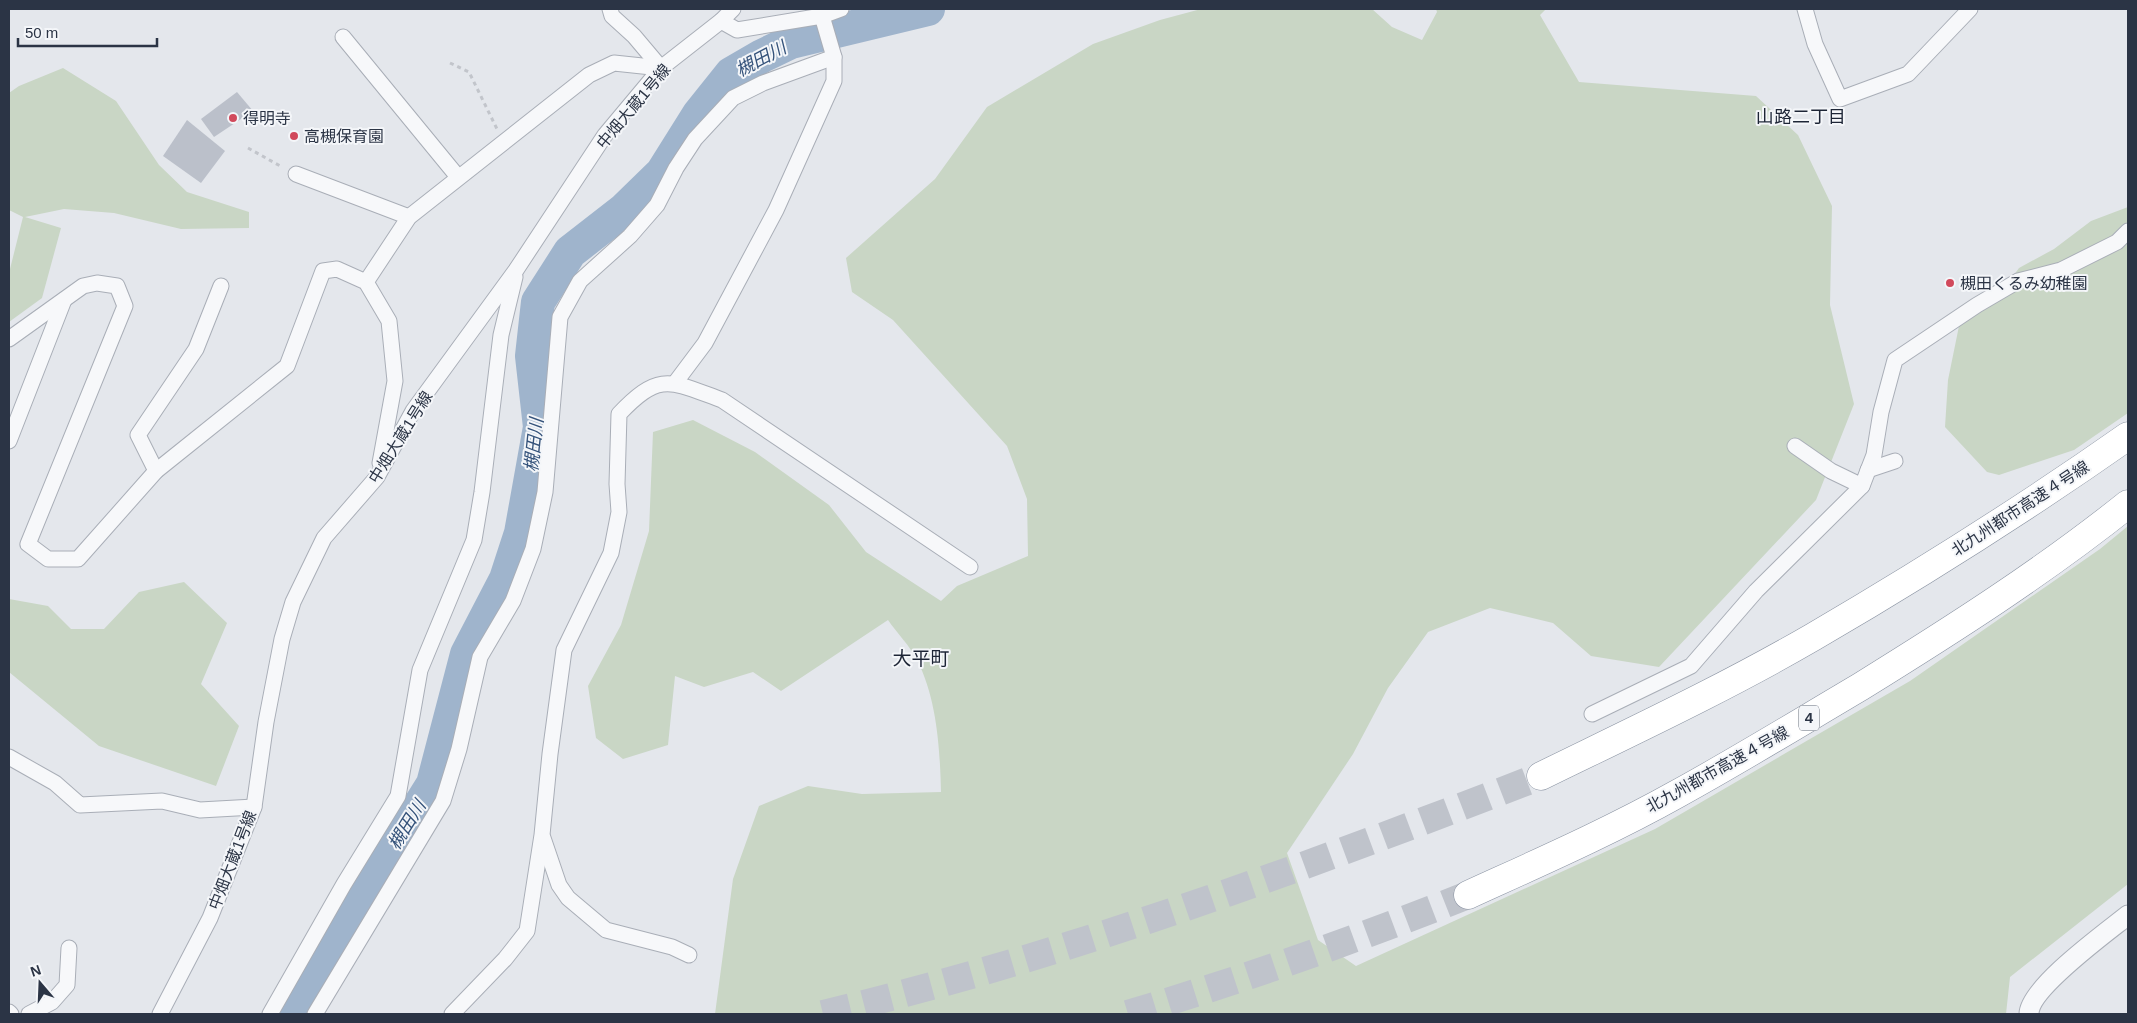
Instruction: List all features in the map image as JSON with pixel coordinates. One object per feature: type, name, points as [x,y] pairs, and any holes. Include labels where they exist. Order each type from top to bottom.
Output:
[{"type":"highway","name":"北九州都市高速４号線","points":[[1542,776],[1678,709],[1812,637],[1951,553],[2076,473],[2128,436]]},
{"type":"highway","name":"北九州都市高速４号線","points":[[1468,895],[1561,853],[1676,795],[1803,721],[1952,631],[2084,540],[2128,504]]},
{"type":"street","points":[[610,9],[612,16],[634,36],[661,68]]},
{"type":"street","name":"中畑大蔵1号線","points":[[160,1014],[210,918],[254,808],[266,722],[282,639],[293,602],[324,538],[377,477],[413,411],[516,270],[605,135],[661,68],[721,21],[733,9]]},
{"type":"street","points":[[721,21],[736,30],[822,16],[841,9]]},
{"type":"street","points":[[1805,9],[1815,44],[1840,99],[1908,74],[1970,9]]},
{"type":"street","points":[[675,383],[705,344],[776,210],[834,81],[833,55],[822,16]]},
{"type":"street","points":[[342,37],[458,177]]},
{"type":"street","points":[[315,1014],[443,802],[459,749],[480,657],[513,601],[533,549],[544,492],[560,317],[580,281],[630,236],[657,205],[676,168],[695,138],[733,98],[763,83],[833,55]]},
{"type":"street","points":[[366,282],[409,218],[458,177],[589,75],[614,63],[661,68]]},
{"type":"street","points":[[296,174],[409,218]]},
{"type":"street","points":[[1592,714],[1691,666],[1756,591],[1862,486],[1874,455],[1881,412],[1895,360],[1977,305],[2018,281],[2068,267],[2118,242],[2128,231]]},
{"type":"street","points":[[9,339],[83,286],[97,283],[117,286],[125,306],[28,544],[48,559],[78,559],[156,470],[287,366],[323,271],[337,269],[366,282],[389,321],[395,382],[377,477]]},
{"type":"street","points":[[270,1014],[344,884],[398,796],[420,670],[474,540],[501,335],[516,270]]},
{"type":"street","points":[[156,470],[138,435],[196,349],[221,286]]},
{"type":"street","points":[[9,441],[64,300]]},
{"type":"street","points":[[452,1014],[505,958],[527,931],[542,835],[550,754],[564,650],[611,553],[619,512],[617,484],[618,414],[635,397],[654,385],[675,383],[722,400],[970,567]]},
{"type":"street","points":[[1795,446],[1831,470],[1862,486]]},
{"type":"street","points":[[1868,470],[1895,461]]},
{"type":"street","points":[[9,757],[55,783],[80,805],[162,800],[200,810],[254,808]]},
{"type":"street","points":[[542,835],[559,885],[568,898],[606,930],[672,947],[689,955]]},
{"type":"street","points":[[2029,1014],[2029,1009],[2047,982],[2128,915]]},
{"type":"street","points":[[29,1014],[52,1002],[67,985],[70,948]]},
{"type":"path","points":[[450,63],[469,72],[503,142]]},
{"type":"path","points":[[248,148],[296,174]]},
{"type":"green space","points":[[1201,9],[1372,9],[1392,27],[1422,40],[1437,12],[1436,9],[1546,9],[1540,15],[1579,82],[1756,96],[1798,135],[1832,206],[1830,305],[1854,404],[1816,500],[1659,667],[1591,656],[1553,623],[1490,608],[1428,632],[1388,688],[1353,754],[1287,853],[1318,940],[1356,966],[1655,829],[1910,681],[2100,549],[2128,526],[2128,884],[2010,977],[2006,1014],[715,1014],[733,879],[759,806],[808,786],[862,794],[941,792],[940,759],[933,708],[924,675],[914,655],[888,620],[781,691],[753,672],[704,687],[675,676],[668,745],[623,759],[596,738],[588,686],[621,625],[649,531],[653,432],[693,420],[755,452],[829,505],[866,552],[941,601],[957,586],[1028,556],[1027,499],[1007,446],[893,320],[852,292],[846,258],[935,179],[987,107],[1093,44],[1160,20]]},
{"type":"green space","points":[[63,68],[116,101],[159,165],[187,192],[249,212],[249,228],[181,229],[114,213],[64,209],[25,217],[61,228],[42,298],[9,322],[9,273],[23,217],[9,210],[9,93],[19,86]]},
{"type":"green space","points":[[2128,207],[2128,413],[2074,450],[1999,475],[1987,472],[1945,427],[1948,380],[1959,326],[1998,297],[2019,268],[2054,249],[2091,221]]},
{"type":"green space","points":[[184,582],[227,623],[201,684],[239,726],[216,786],[99,746],[9,672],[9,599],[48,606],[71,629],[104,629],[139,592]]},
{"type":"building","points":[[237,92],[253,111],[214,137],[201,119]]},
{"type":"building","points":[[187,120],[225,151],[201,183],[163,156]]},
{"type":"waterway","name":"槻田川","points":[[295,1014],[324,958],[433,784],[467,654],[506,579],[521,533],[540,427],[532,356],[538,302],[570,252],[624,210],[662,173],[699,114],[731,74],[791,42],[928,9]]},
{"type":"tunnel","points":[[823,1014],[915,991],[1096,937],[1275,876],[1541,776]]},
{"type":"tunnel","points":[[1128,1014],[1299,958],[1384,928],[1468,895]]},
{"type":"place","name":"得明寺","points":[[233,118]]},
{"type":"place","name":"高槻保育園","points":[[294,136]]},
{"type":"place","name":"槻田くるみ幼稚園","points":[[1950,283]]},
{"type":"district","name":"山路二丁目","points":[[1801,117]]},
{"type":"district","name":"大平町","points":[[921,658]]}]
